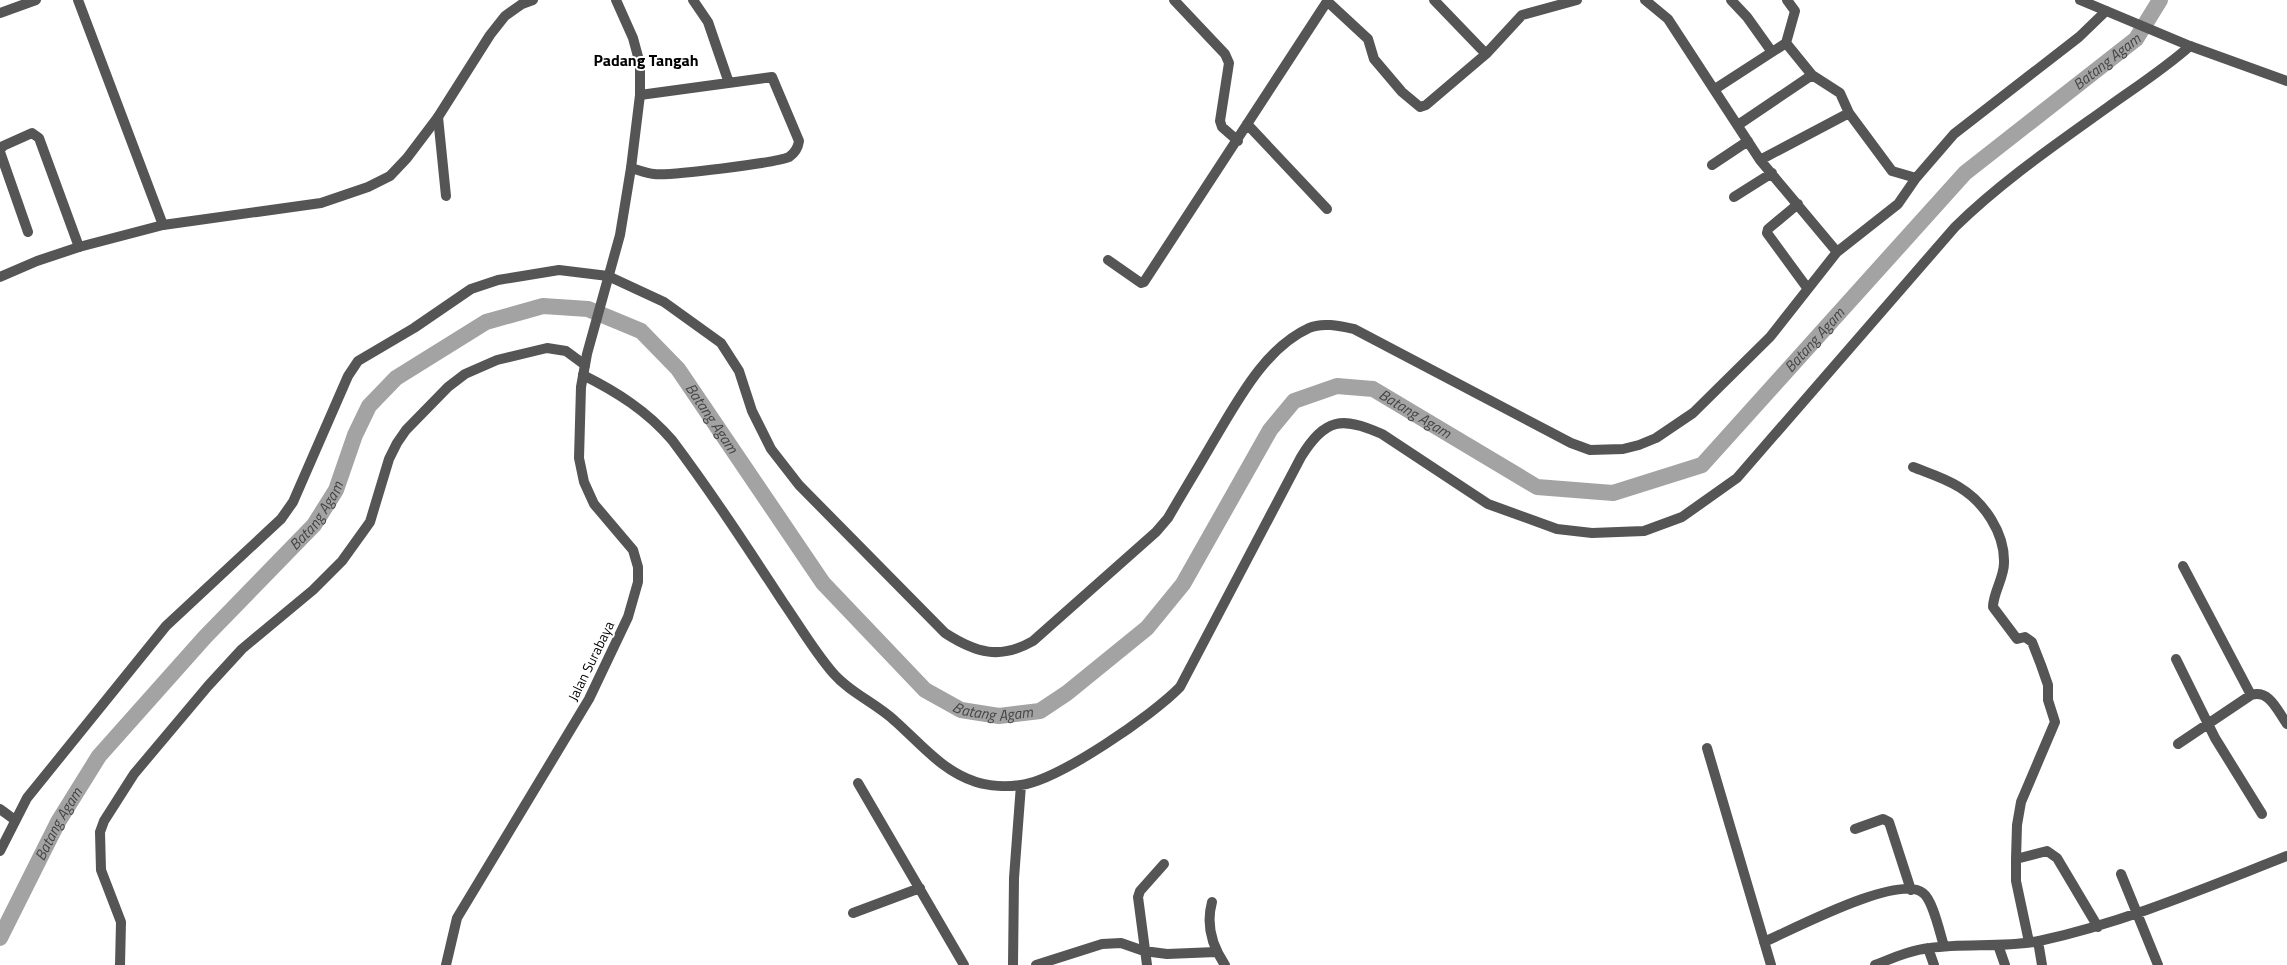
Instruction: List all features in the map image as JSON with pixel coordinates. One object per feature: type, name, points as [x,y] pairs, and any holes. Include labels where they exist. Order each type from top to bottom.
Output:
[{"type":"street","points":[[0,13],[36,0]]},
{"type":"street","points":[[78,0],[163,225]]},
{"type":"street","points":[[0,277],[37,260],[78,247],[163,225],[321,203],[368,187],[390,176],[407,158],[438,117],[490,35],[505,16],[522,4],[533,0]]},
{"type":"street","name":"Jalan Surabaya","points":[[446,965],[457,918],[589,698],[628,617],[638,582],[638,567],[633,550],[594,504],[584,482],[579,458],[584,370],[620,234],[640,95],[640,64],[633,38],[616,0]]},
{"type":"street","points":[[693,0],[708,22],[729,83]]},
{"type":"street","points":[[1174,0],[1226,54],[1229,62],[1220,121],[1222,127],[1238,141]]},
{"type":"street","points":[[1434,0],[1486,54]]},
{"type":"street","points":[[1108,260],[1143,283],[1238,141],[1247,124],[1327,1],[1368,40],[1374,59],[1402,92],[1418,106],[1426,105],[1486,54],[1522,15],[1577,0]]},
{"type":"street","points":[[1645,0],[1668,19],[1760,160],[1837,252]]},
{"type":"street","points":[[1731,0],[1747,16],[1772,52]]},
{"type":"street","points":[[1715,89],[1786,43],[1795,11],[1787,0]]},
{"type":"street","points":[[2080,0],[2190,46],[2287,82]]},
{"type":"street","points":[[0,851],[27,798],[166,626],[281,519],[294,502],[348,376],[358,361],[414,328],[471,290],[498,280],[560,270],[608,276],[664,302],[721,343],[739,371],[752,411],[770,449],[799,485],[945,633],[966,646],[991,653],[1016,651],[1033,641],[1156,532],[1168,518],[1251,379],[1296,334],[1310,327],[1330,325],[1354,329],[1571,443],[1590,450],[1623,449],[1656,438],[1693,413],[1770,337],[1837,252],[1898,204],[1916,178],[1954,134],[2110,13]]},
{"type":"street","points":[[1786,43],[1812,74],[1840,92],[1850,113],[1892,170],[1916,178]]},
{"type":"street","points":[[120,965],[121,922],[101,870],[100,832],[104,821],[134,774],[208,686],[242,649],[313,590],[342,561],[370,522],[389,459],[406,430],[448,387],[464,374],[497,360],[547,348],[566,352],[584,370],[654,420],[672,440],[816,649],[842,683],[885,712],[938,761],[958,774],[977,782],[1022,785],[1046,778],[1104,744],[1154,711],[1180,687],[1301,457],[1318,432],[1331,424],[1345,422],[1363,426],[1382,434],[1488,504],[1557,529],[1592,534],[1644,531],[1682,517],[1737,478],[1955,227],[1975,208],[2056,143],[2162,71],[2190,46]]},
{"type":"street","points":[[1738,125],[1812,74]]},
{"type":"street","points":[[631,168],[654,174],[668,174],[783,159],[796,151],[799,141],[772,77],[640,95]]},
{"type":"street","points":[[1760,160],[1850,113]]},
{"type":"street","points":[[438,117],[446,196]]},
{"type":"street","points":[[1247,124],[1327,209]]},
{"type":"street","points":[[28,232],[0,151],[4,146],[32,133],[39,138],[78,247]]},
{"type":"street","points":[[1712,165],[1748,141]]},
{"type":"street","points":[[1734,196],[1772,174]]},
{"type":"street","points":[[1798,204],[1768,229],[1767,234],[1808,289]]},
{"type":"street","points":[[1913,467],[1958,486],[1966,492],[1975,500],[2000,533],[2004,550],[2004,565],[1994,607],[2017,639],[2025,637],[2032,642],[2048,685],[2048,700],[2055,722],[2021,802],[2017,825],[2016,859],[2016,881],[2033,942],[2042,965]]},
{"type":"street","points":[[2182,566],[2250,694]]},
{"type":"street","points":[[2176,659],[2229,761],[2262,814]]},
{"type":"street","points":[[2178,744],[2250,694],[2262,692],[2287,724]]},
{"type":"street","points":[[1707,748],[1771,965]]},
{"type":"street","points":[[858,783],[964,965]]},
{"type":"street","points":[[1013,965],[1013,896],[1022,785]]},
{"type":"street","points":[[0,809],[15,820]]},
{"type":"street","points":[[1855,829],[1883,819],[1889,822],[1910,890]]},
{"type":"street","points":[[2016,859],[2048,851],[2052,852],[2098,927]]},
{"type":"street","points":[[1876,965],[1909,952],[1928,948],[2033,942],[2098,927],[2137,915],[2287,856]]},
{"type":"street","points":[[1147,965],[1138,897],[1140,890],[1164,864]]},
{"type":"street","points":[[2121,874],[2158,965]]},
{"type":"street","points":[[853,914],[920,888]]},
{"type":"street","points":[[1764,942],[1867,896],[1910,890],[1920,891],[1929,899],[1944,946]]},
{"type":"street","points":[[1212,902],[1208,917],[1216,952],[1224,965]]},
{"type":"street","points":[[1036,965],[1102,944],[1120,943],[1144,951],[1167,954],[1216,952]]},
{"type":"street","points":[[1998,945],[2005,965]]},
{"type":"street","points":[[1928,948],[1934,965]]},
{"type":"waterway","name":"Batang Agam","points":[[0,938],[58,822],[99,756],[205,637],[314,525],[336,490],[355,435],[369,406],[396,378],[486,322],[543,306],[588,309],[641,331],[678,369],[823,583],[925,690],[961,710],[999,716],[1040,711],[1067,693],[1147,628],[1183,584],[1270,430],[1294,401],[1337,386],[1373,389],[1537,487],[1613,493],[1702,465],[1965,173],[2136,39],[2160,0]]},
{"type":"district","name":"Padang Tangah","points":[[646,60]]}]
